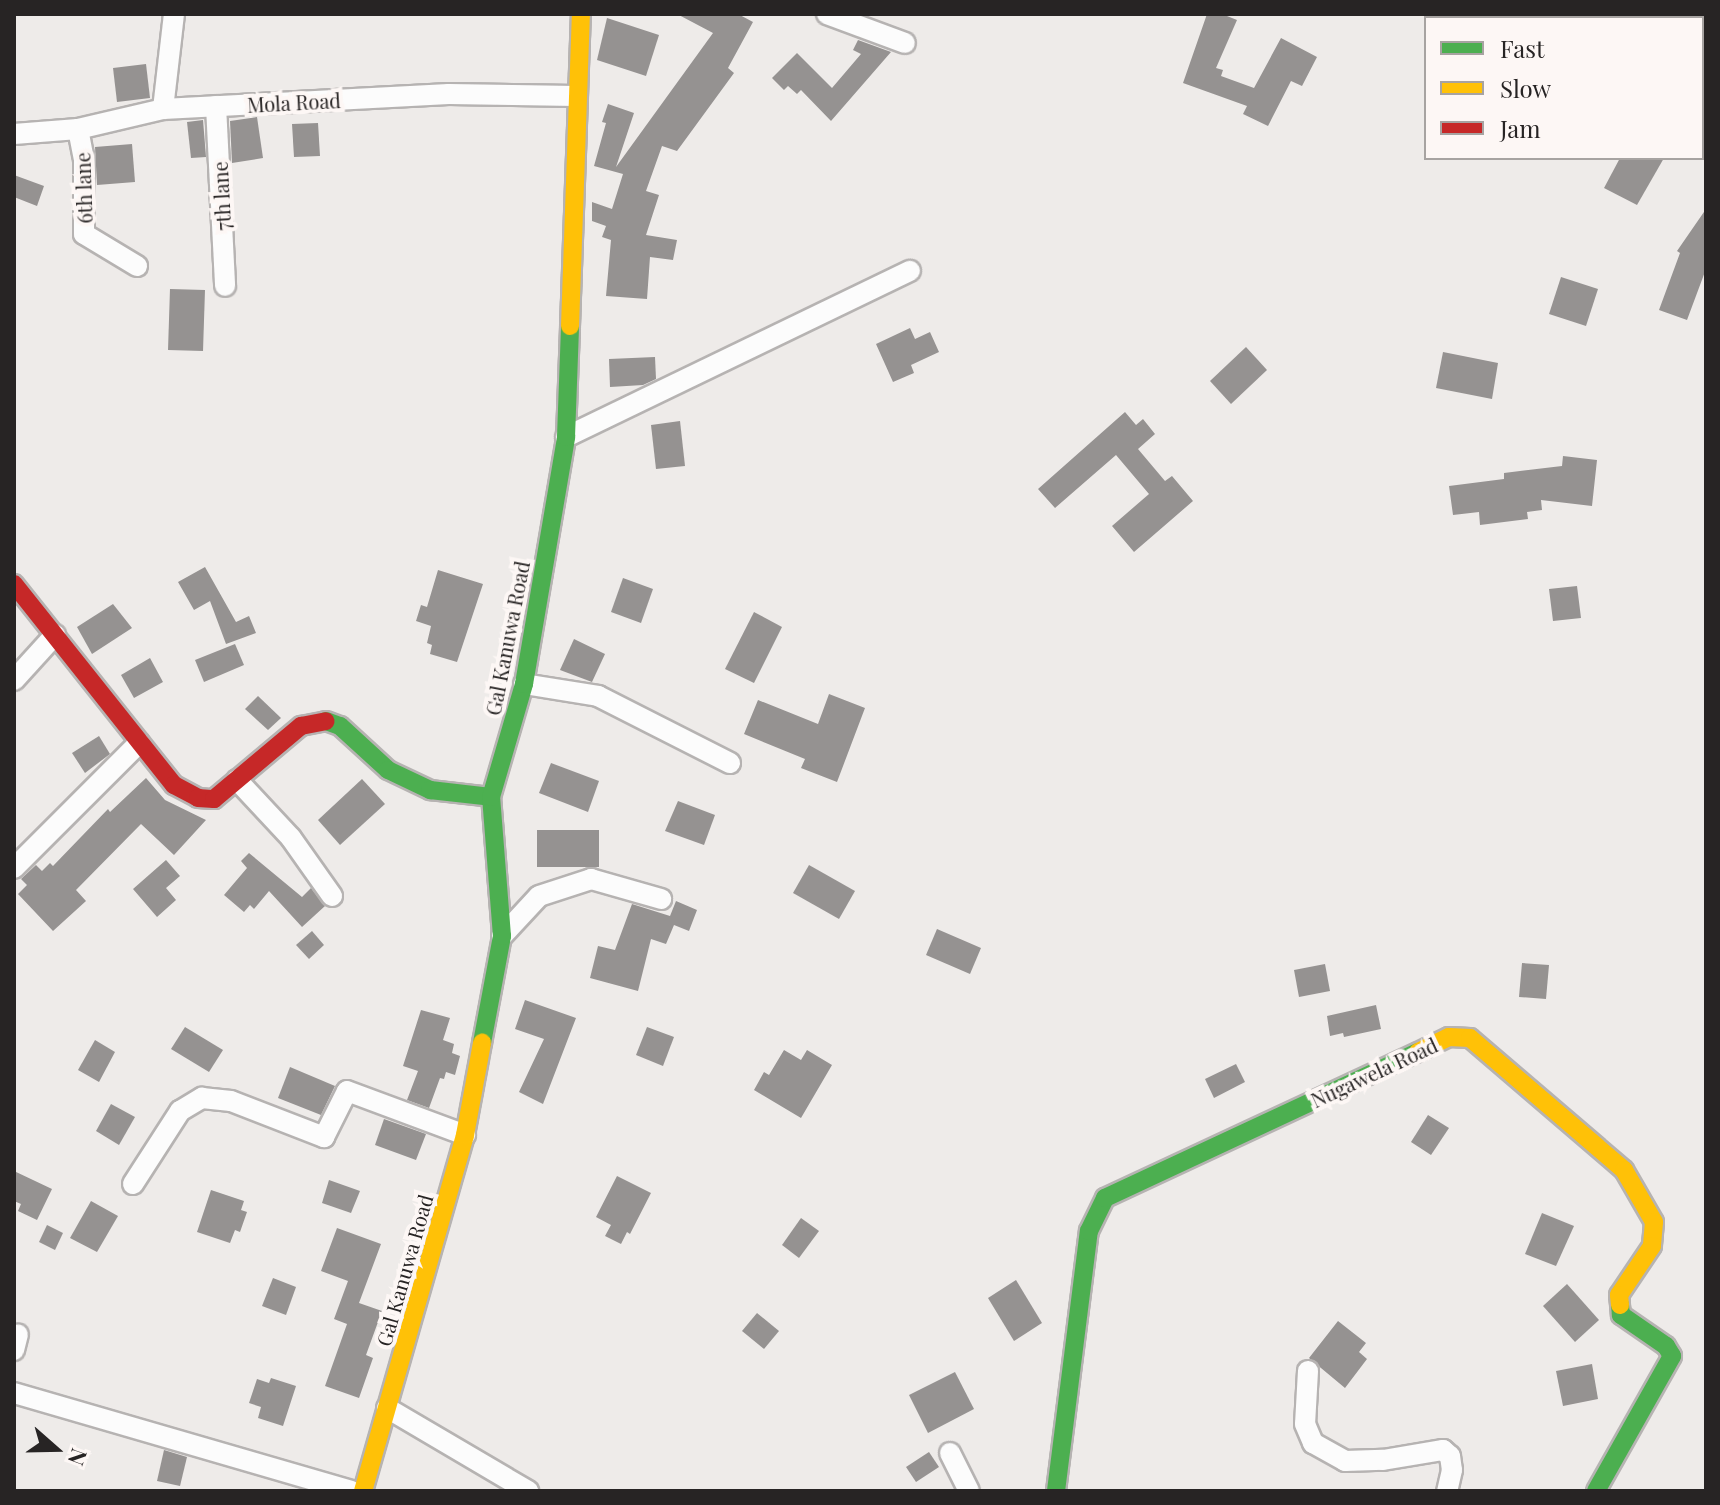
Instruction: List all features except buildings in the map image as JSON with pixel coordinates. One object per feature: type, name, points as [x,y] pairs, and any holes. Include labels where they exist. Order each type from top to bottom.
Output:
[{"type":"street","points":[[163,109],[174,14]]},
{"type":"street","name":"Gal Kanuwa Road","points":[[363,1491],[465,1135],[502,936],[491,797],[524,684],[566,437],[581,14]]},
{"type":"street","points":[[827,14],[905,43]]},
{"type":"street","name":"Mola Road","points":[[14,134],[78,129],[163,109],[449,94],[576,96]]},
{"type":"street","name":"7th lane","points":[[216,106],[225,286]]},
{"type":"street","name":"6th lane","points":[[78,129],[84,159],[84,234],[137,266]]},
{"type":"street","points":[[566,437],[910,271]]},
{"type":"street","points":[[14,584],[174,785],[198,798],[214,799],[301,726],[323,720],[340,726],[388,770],[430,790],[491,797]]},
{"type":"street","points":[[14,680],[55,635]]},
{"type":"street","points":[[524,684],[598,696],[730,763]]},
{"type":"street","points":[[14,868],[139,743]]},
{"type":"street","points":[[237,780],[291,838],[332,896]]},
{"type":"street","points":[[502,936],[539,896],[591,879],[661,899]]},
{"type":"street","name":"Nugawela Road","points":[[1056,1491],[1089,1231],[1105,1198],[1449,1037],[1470,1038],[1485,1048],[1624,1170],[1654,1222],[1652,1246],[1619,1295],[1621,1315],[1666,1346],[1672,1356],[1596,1491]]},
{"type":"street","points":[[133,1184],[180,1111],[202,1098],[231,1101],[324,1137],[347,1091],[465,1135]]},
{"type":"street","points":[[1308,1371],[1305,1424],[1313,1443],[1345,1461],[1383,1460],[1443,1450],[1450,1456],[1452,1470],[1447,1491]]},
{"type":"street","points":[[14,1393],[351,1491]]},
{"type":"street","points":[[387,1408],[528,1491]]},
{"type":"street","points":[[950,1453],[969,1491]]},
{"type":"traffic: fast","points":[[482,1043],[502,936],[491,797],[524,684],[566,437],[570,326]]},
{"type":"traffic: fast","points":[[326,721],[340,726],[388,770],[430,790],[491,797]]},
{"type":"traffic: fast","points":[[1056,1491],[1089,1231],[1105,1198],[1418,1052]]},
{"type":"traffic: fast","points":[[1596,1491],[1672,1356],[1666,1346],[1621,1315],[1620,1305]]},
{"type":"traffic: slow","points":[[570,326],[581,14]]},
{"type":"traffic: slow","points":[[1418,1052],[1449,1037],[1470,1038],[1624,1170],[1654,1222],[1652,1246],[1619,1295],[1620,1305]]},
{"type":"traffic: slow","points":[[363,1491],[465,1135],[482,1043]]},
{"type":"traffic: jam","points":[[14,584],[174,785],[198,798],[214,799],[301,726],[326,721]]}]
